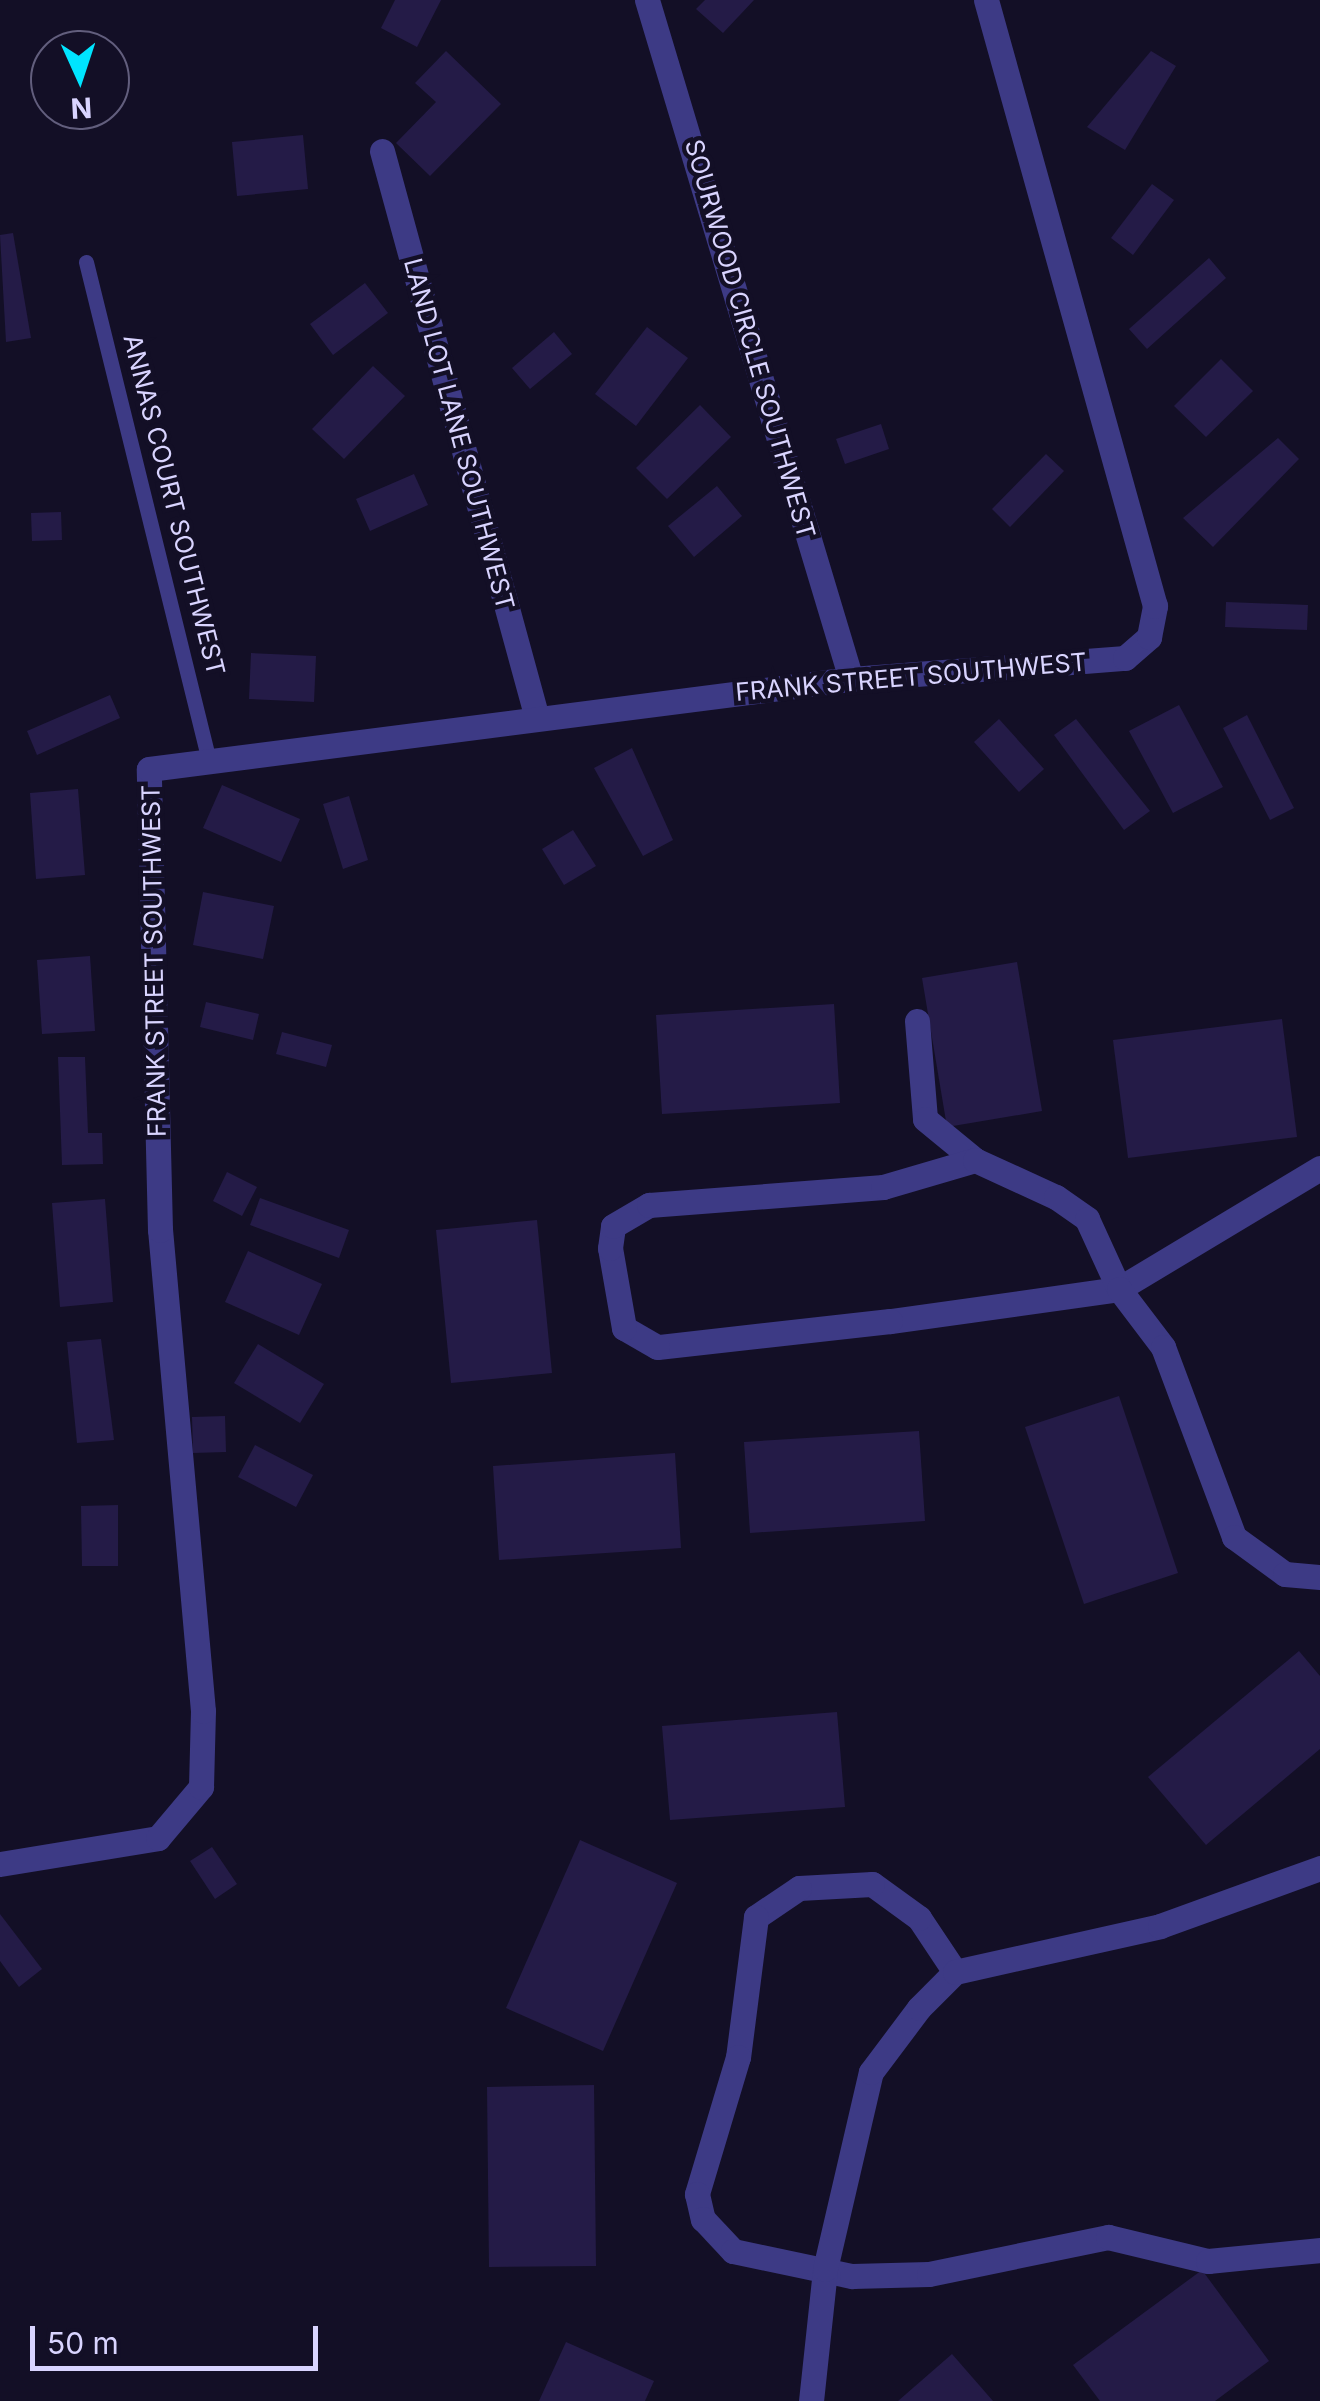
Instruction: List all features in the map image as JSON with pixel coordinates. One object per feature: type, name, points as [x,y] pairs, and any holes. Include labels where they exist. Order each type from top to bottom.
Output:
[{"type":"street","name":"SOURWOOD CIRCLE SOUTHWEST","points":[[647,0],[851,679]]},
{"type":"street","name":"FRANK STREET SOUTHWEST","points":[[0,1864],[158,1838],[202,1788],[203,1711],[160,1230],[148,769],[851,679],[1125,658],[1149,637],[1154,606],[986,0]]},
{"type":"street","name":"LAND LOT LANE SOUTHWEST","points":[[382,151],[536,718]]},
{"type":"street","points":[[916,1021],[925,1118],[975,1160],[1086,1219],[1119,1289],[1163,1348],[1234,1537],[1284,1574],[1320,1577]]},
{"type":"street","points":[[975,1160],[883,1187],[650,1205],[613,1226],[624,1328],[657,1346],[1119,1289],[1320,1168]]},
{"type":"street","points":[[812,2401],[826,2269],[871,2072],[955,1972],[1160,1926],[1320,1868]]},
{"type":"street","points":[[955,1972],[919,1918],[872,1884],[798,1888],[756,1917],[738,2058],[698,2194],[702,2219],[733,2250],[826,2269],[929,2274],[1108,2237],[1208,2262],[1320,2250]]},
{"type":"lane","name":"ANNAS COURT SOUTHWEST","points":[[86,262],[210,762]]},
{"type":"building","points":[[395,0],[441,0],[417,47],[381,28]]},
{"type":"building","points":[[705,0],[754,0],[723,33],[696,9]]},
{"type":"building","points":[[446,51],[501,104],[430,176],[396,143],[436,102],[415,83]]},
{"type":"building","points":[[1151,51],[1176,66],[1125,150],[1087,127]]},
{"type":"building","points":[[303,135],[308,189],[237,196],[232,142]]},
{"type":"building","points":[[1152,184],[1174,200],[1133,255],[1111,238]]},
{"type":"building","points":[[13,233],[31,338],[6,342],[0,235]]},
{"type":"building","points":[[1209,258],[1226,278],[1147,349],[1129,329]]},
{"type":"building","points":[[365,283],[388,313],[333,355],[310,324]]},
{"type":"building","points":[[647,327],[688,358],[636,426],[595,394]]},
{"type":"building","points":[[554,332],[572,354],[530,389],[512,368]]},
{"type":"building","points":[[1221,359],[1253,391],[1206,437],[1174,406]]},
{"type":"building","points":[[373,366],[405,396],[344,459],[312,429]]},
{"type":"building","points":[[700,405],[731,437],[667,499],[636,468]]},
{"type":"building","points":[[881,424],[889,449],[845,464],[836,439]]},
{"type":"building","points":[[1278,438],[1299,459],[1213,547],[1183,518]]},
{"type":"building","points":[[1046,454],[1064,471],[1010,527],[992,509]]},
{"type":"building","points":[[414,474],[428,505],[370,531],[356,499]]},
{"type":"building","points":[[717,486],[742,516],[694,557],[668,526]]},
{"type":"building","points":[[61,512],[62,540],[32,541],[31,513]]},
{"type":"building","points":[[1226,602],[1308,605],[1307,630],[1225,627]]},
{"type":"building","points":[[251,653],[316,656],[314,702],[249,699]]},
{"type":"building","points":[[110,695],[120,718],[37,755],[27,731]]},
{"type":"building","points":[[1179,705],[1223,787],[1173,813],[1129,731]]},
{"type":"building","points":[[1247,715],[1294,808],[1270,820],[1223,728]]},
{"type":"building","points":[[999,719],[1044,769],[1019,792],[974,742]]},
{"type":"building","points":[[1076,719],[1150,811],[1124,830],[1054,735]]},
{"type":"building","points":[[632,748],[673,840],[643,856],[594,768]]},
{"type":"building","points":[[222,785],[300,819],[281,862],[203,828]]},
{"type":"building","points":[[78,789],[85,875],[36,879],[30,793]]},
{"type":"building","points":[[349,796],[368,860],[343,869],[323,804]]},
{"type":"building","points":[[573,830],[596,866],[564,885],[542,849]]},
{"type":"building","points":[[203,892],[274,906],[263,959],[193,945]]},
{"type":"building","points":[[90,956],[95,1031],[42,1034],[37,960]]},
{"type":"building","points":[[1017,962],[1042,1111],[947,1127],[922,978]]},
{"type":"building","points":[[206,1002],[259,1014],[253,1040],[200,1027]]},
{"type":"building","points":[[834,1004],[840,1103],[662,1114],[656,1015]]},
{"type":"building","points":[[1282,1019],[1297,1137],[1128,1158],[1113,1040]]},
{"type":"building","points":[[282,1032],[332,1045],[326,1067],[276,1054]]},
{"type":"building","points":[[58,1057],[85,1057],[88,1133],[102,1133],[103,1164],[62,1165]]},
{"type":"building","points":[[227,1172],[257,1187],[242,1216],[213,1201]]},
{"type":"building","points":[[260,1198],[349,1230],[339,1258],[250,1225]]},
{"type":"building","points":[[105,1199],[113,1302],[60,1307],[52,1203]]},
{"type":"building","points":[[537,1220],[552,1373],[451,1383],[436,1230]]},
{"type":"building","points":[[248,1251],[322,1284],[299,1335],[225,1302]]},
{"type":"building","points":[[101,1339],[114,1440],[77,1443],[67,1342]]},
{"type":"building","points":[[258,1344],[324,1384],[300,1423],[234,1383]]},
{"type":"building","points":[[1119,1396],[1178,1573],[1084,1604],[1025,1427]]},
{"type":"building","points":[[225,1416],[226,1452],[193,1453],[192,1417]]},
{"type":"building","points":[[919,1431],[925,1521],[750,1533],[744,1442]]},
{"type":"building","points":[[255,1445],[313,1475],[296,1507],[238,1477]]},
{"type":"building","points":[[675,1453],[681,1548],[499,1560],[493,1466]]},
{"type":"building","points":[[118,1505],[118,1566],[82,1566],[81,1506]]},
{"type":"building","points":[[1299,1651],[1320,1676],[1320,1749],[1206,1845],[1148,1777]]},
{"type":"building","points":[[837,1712],[845,1807],[670,1820],[662,1726]]},
{"type":"building","points":[[580,1840],[677,1883],[603,2051],[506,2008]]},
{"type":"building","points":[[212,1847],[237,1884],[215,1899],[190,1861]]},
{"type":"building","points":[[0,1914],[42,1969],[19,1987],[0,1961]]},
{"type":"building","points":[[594,2085],[596,2266],[489,2267],[487,2087]]},
{"type":"building","points":[[1202,2270],[1269,2361],[1215,2401],[1100,2401],[1073,2365]]},
{"type":"building","points":[[566,2342],[654,2381],[645,2401],[539,2401]]},
{"type":"building","points":[[952,2354],[993,2401],[898,2401]]}]
